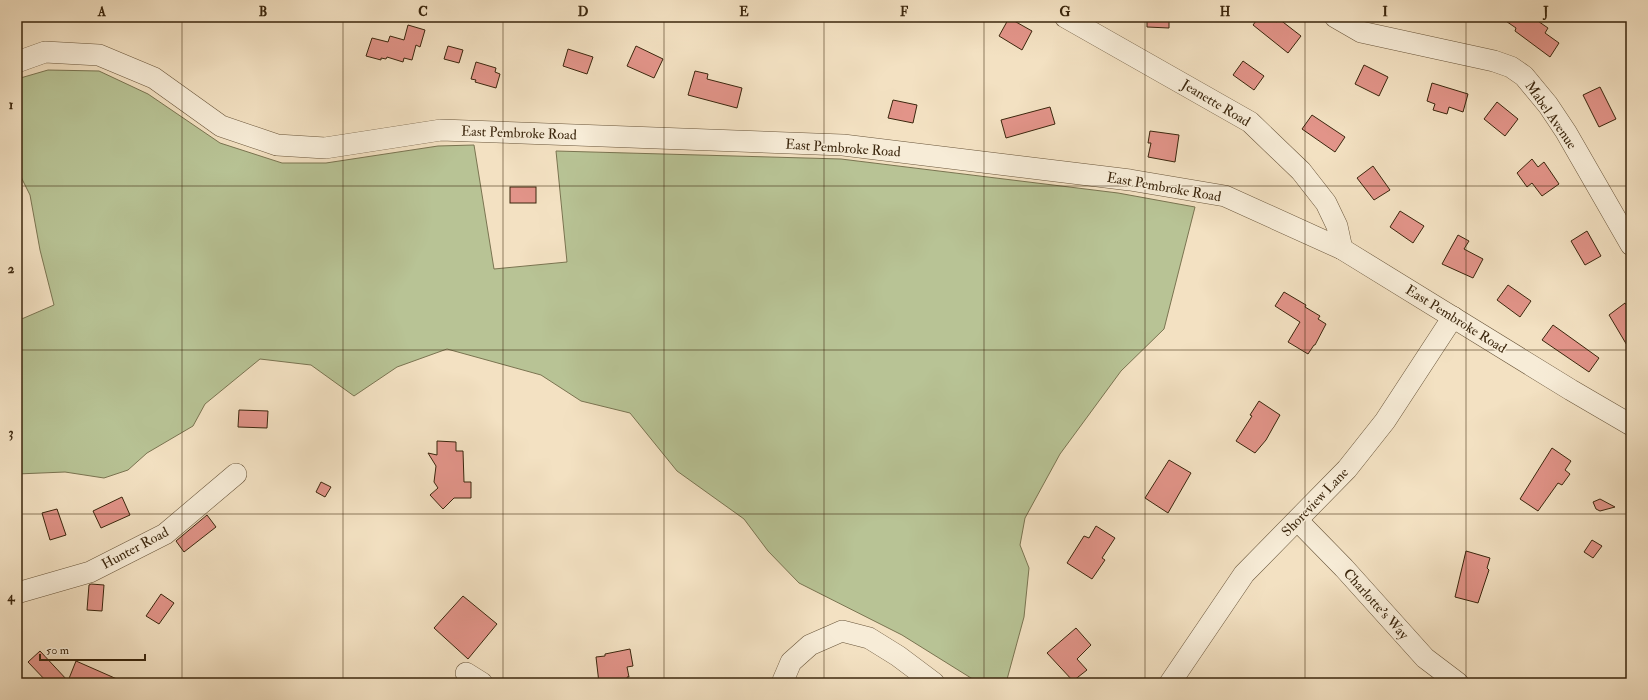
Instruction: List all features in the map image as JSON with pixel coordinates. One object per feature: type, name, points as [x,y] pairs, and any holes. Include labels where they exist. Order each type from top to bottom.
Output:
[{"type":"street","name":"Jeanette Road","points":[[1065,17],[1250,122],[1301,171],[1326,203],[1337,226],[1342,249]]},
{"type":"street","name":"Mabel Avenue","points":[[1335,17],[1361,32],[1494,61],[1511,67],[1524,76],[1548,105],[1566,132],[1631,245]]},
{"type":"street","name":"East Pembroke Road","points":[[17,62],[46,52],[99,55],[154,78],[221,126],[277,145],[325,148],[441,130],[843,145],[1130,180],[1225,196],[1342,249],[1570,390],[1631,425]]},
{"type":"street","name":"Shoreview Lane","points":[[1170,683],[1244,574],[1298,522],[1347,470],[1385,420],[1453,317]]},
{"type":"street","name":"Hunter Road","points":[[17,593],[90,572],[165,534],[236,474]]},
{"type":"street","name":"Charlotte's Way","points":[[1298,522],[1344,568],[1425,658],[1458,683]]},
{"type":"street","points":[[782,683],[791,662],[810,645],[842,631],[869,638],[898,656],[934,683]]},
{"type":"green space","points":[[48,70],[99,71],[148,94],[220,143],[282,163],[326,163],[438,146],[474,145],[494,269],[567,262],[556,151],[841,159],[1118,193],[1195,207],[1164,329],[1121,371],[1060,454],[1025,518],[1020,545],[1029,568],[1024,617],[1006,683],[979,683],[902,635],[799,583],[768,551],[744,519],[677,471],[630,413],[581,401],[541,375],[447,349],[397,367],[354,396],[311,365],[260,359],[205,404],[193,426],[147,453],[128,470],[104,478],[65,472],[17,474],[17,321],[54,305],[40,250],[30,195],[17,169],[17,79]]},
{"type":"building","points":[[1147,17],[1169,17],[1169,28],[1147,27]]},
{"type":"building","points":[[1259,17],[1271,17],[1277,22],[1279,19],[1301,36],[1288,53],[1253,25]]},
{"type":"building","points":[[1500,17],[1532,17],[1548,28],[1545,33],[1559,43],[1550,57],[1515,31],[1516,28]]},
{"type":"building","points":[[1009,18],[1032,31],[1022,50],[999,36]]},
{"type":"building","points":[[408,25],[425,30],[420,47],[416,45],[412,60],[404,58],[403,62],[387,57],[386,59],[381,58],[381,60],[366,56],[372,38],[388,42],[390,36],[404,40]]},
{"type":"building","points":[[448,46],[463,50],[459,63],[444,59]]},
{"type":"building","points":[[636,46],[663,59],[654,78],[627,66]]},
{"type":"building","points":[[568,49],[593,57],[587,74],[563,66]]},
{"type":"building","points":[[1243,61],[1264,76],[1254,90],[1233,75]]},
{"type":"building","points":[[476,62],[496,68],[495,72],[500,74],[496,88],[475,82],[476,80],[471,79]]},
{"type":"building","points":[[1364,65],[1388,77],[1379,96],[1355,84]]},
{"type":"building","points":[[695,71],[708,74],[707,79],[742,88],[737,108],[688,95]]},
{"type":"building","points":[[1432,83],[1468,94],[1463,112],[1449,107],[1447,114],[1433,110],[1435,104],[1427,101]]},
{"type":"building","points":[[1600,87],[1616,119],[1599,127],[1583,95]]},
{"type":"building","points":[[893,100],[917,105],[913,123],[888,118]]},
{"type":"building","points":[[1497,102],[1518,119],[1505,136],[1484,119]]},
{"type":"building","points":[[1050,107],[1055,124],[1006,138],[1001,120]]},
{"type":"building","points":[[1312,115],[1345,137],[1335,152],[1302,129]]},
{"type":"building","points":[[1150,131],[1179,135],[1175,162],[1148,157],[1151,143],[1148,143]]},
{"type":"building","points":[[1532,159],[1538,167],[1544,162],[1559,184],[1542,196],[1532,183],[1527,187],[1517,173]]},
{"type":"building","points":[[1373,166],[1390,190],[1374,200],[1357,178]]},
{"type":"building","points":[[510,187],[536,187],[536,203],[510,203]]},
{"type":"building","points":[[1400,211],[1424,226],[1413,243],[1390,227]]},
{"type":"building","points":[[1587,231],[1601,256],[1585,265],[1571,241]]},
{"type":"building","points":[[1458,235],[1469,241],[1464,249],[1483,259],[1473,278],[1442,264]]},
{"type":"building","points":[[1508,285],[1531,301],[1520,317],[1497,300]]},
{"type":"building","points":[[1284,292],[1306,305],[1305,307],[1320,316],[1318,319],[1326,324],[1315,345],[1308,354],[1288,342],[1300,322],[1275,306]]},
{"type":"building","points":[[1625,303],[1631,313],[1631,352],[1609,315]]},
{"type":"building","points":[[1553,325],[1599,358],[1589,372],[1542,340]]},
{"type":"building","points":[[1259,401],[1280,415],[1266,440],[1255,453],[1236,441],[1252,416],[1250,415]]},
{"type":"building","points":[[239,410],[268,411],[267,428],[238,427]]},
{"type":"building","points":[[437,441],[456,442],[456,451],[463,451],[464,482],[471,482],[471,498],[454,498],[443,509],[430,495],[438,488],[434,482],[436,466],[428,453],[437,455]]},
{"type":"building","points":[[1552,448],[1571,461],[1565,470],[1570,474],[1562,485],[1558,483],[1538,511],[1520,499]]},
{"type":"building","points":[[1169,460],[1191,473],[1168,513],[1145,498]]},
{"type":"building","points":[[321,482],[331,487],[325,497],[316,492]]},
{"type":"building","points":[[122,497],[130,515],[101,528],[93,511]]},
{"type":"building","points":[[1600,499],[1615,507],[1600,511],[1596,509],[1593,502]]},
{"type":"building","points":[[57,509],[66,535],[50,540],[42,513]]},
{"type":"building","points":[[207,515],[216,527],[184,552],[176,541]]},
{"type":"building","points":[[1096,526],[1115,538],[1102,558],[1105,560],[1092,579],[1067,563],[1084,536],[1089,538]]},
{"type":"building","points":[[1592,540],[1602,546],[1593,558],[1584,552]]},
{"type":"building","points":[[1466,551],[1490,558],[1487,568],[1489,570],[1478,603],[1455,597]]},
{"type":"building","points":[[89,585],[104,585],[102,611],[87,610]]},
{"type":"building","points":[[161,594],[174,603],[159,624],[146,616]]},
{"type":"building","points":[[463,596],[497,624],[468,659],[434,628]]},
{"type":"building","points":[[1076,628],[1091,645],[1077,659],[1087,670],[1073,681],[1047,653]]},
{"type":"building","points":[[630,649],[633,666],[627,667],[629,677],[627,677],[628,683],[599,683],[596,657]]},
{"type":"building","points":[[40,651],[68,681],[76,661],[126,683],[48,683],[28,662]]}]
